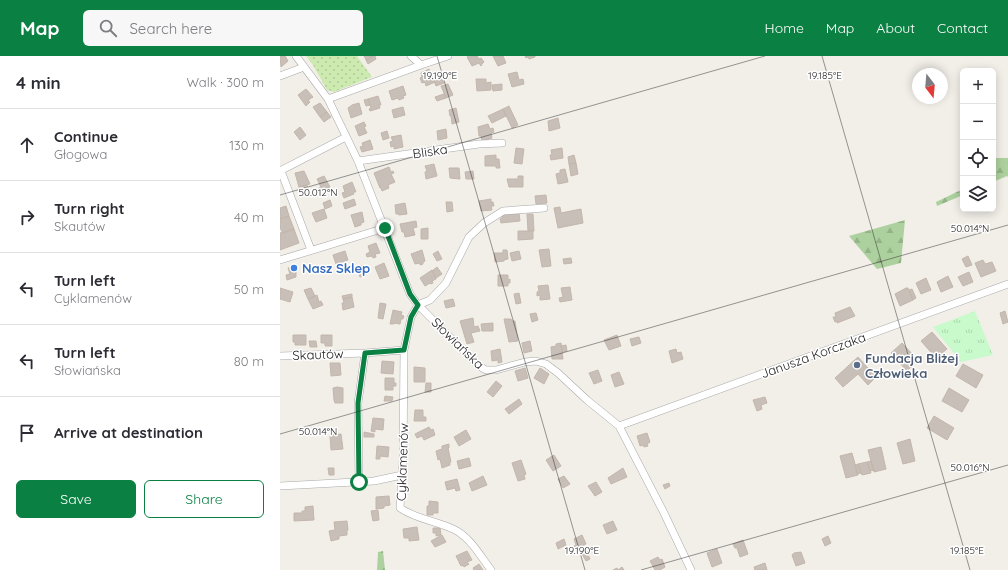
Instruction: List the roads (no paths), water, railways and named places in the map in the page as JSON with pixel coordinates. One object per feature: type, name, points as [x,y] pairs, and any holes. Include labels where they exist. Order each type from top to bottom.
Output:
[{"type":"street","name":"Słowiańska","points":[[296,56],[328,99],[358,161],[410,294],[418,305],[479,366],[486,370],[496,370],[525,362],[536,361],[546,364],[619,426],[664,513],[691,570]]},
{"type":"street","points":[[412,56],[421,65]]},
{"type":"street","points":[[328,99],[448,56]]},
{"type":"street","points":[[280,76],[304,67]]},
{"type":"street","points":[[311,250],[280,171],[346,137]]},
{"type":"street","name":"Bliska","points":[[358,161],[479,144],[502,143]]},
{"type":"street","points":[[418,305],[430,300],[446,283],[469,237],[484,222],[503,211],[544,208]]},
{"type":"street","points":[[280,260],[385,228]]},
{"type":"street","name":"Janusza Korczaka","points":[[619,426],[1008,284]]},
{"type":"street","name":"Cyklamenów","points":[[418,305],[411,317],[404,350],[400,508],[408,514],[446,526],[466,538],[492,570]]},
{"type":"street","name":"Skautów","points":[[280,356],[404,350]]},
{"type":"street","points":[[359,482],[358,403],[365,353]]},
{"type":"street","points":[[280,486],[374,481],[402,474]]},
{"type":"place","name":"Nasz Sklep","points":[[294,268]]},
{"type":"place","name":"Fundacja Bliżej Człowieka","points":[[857,365]]}]
